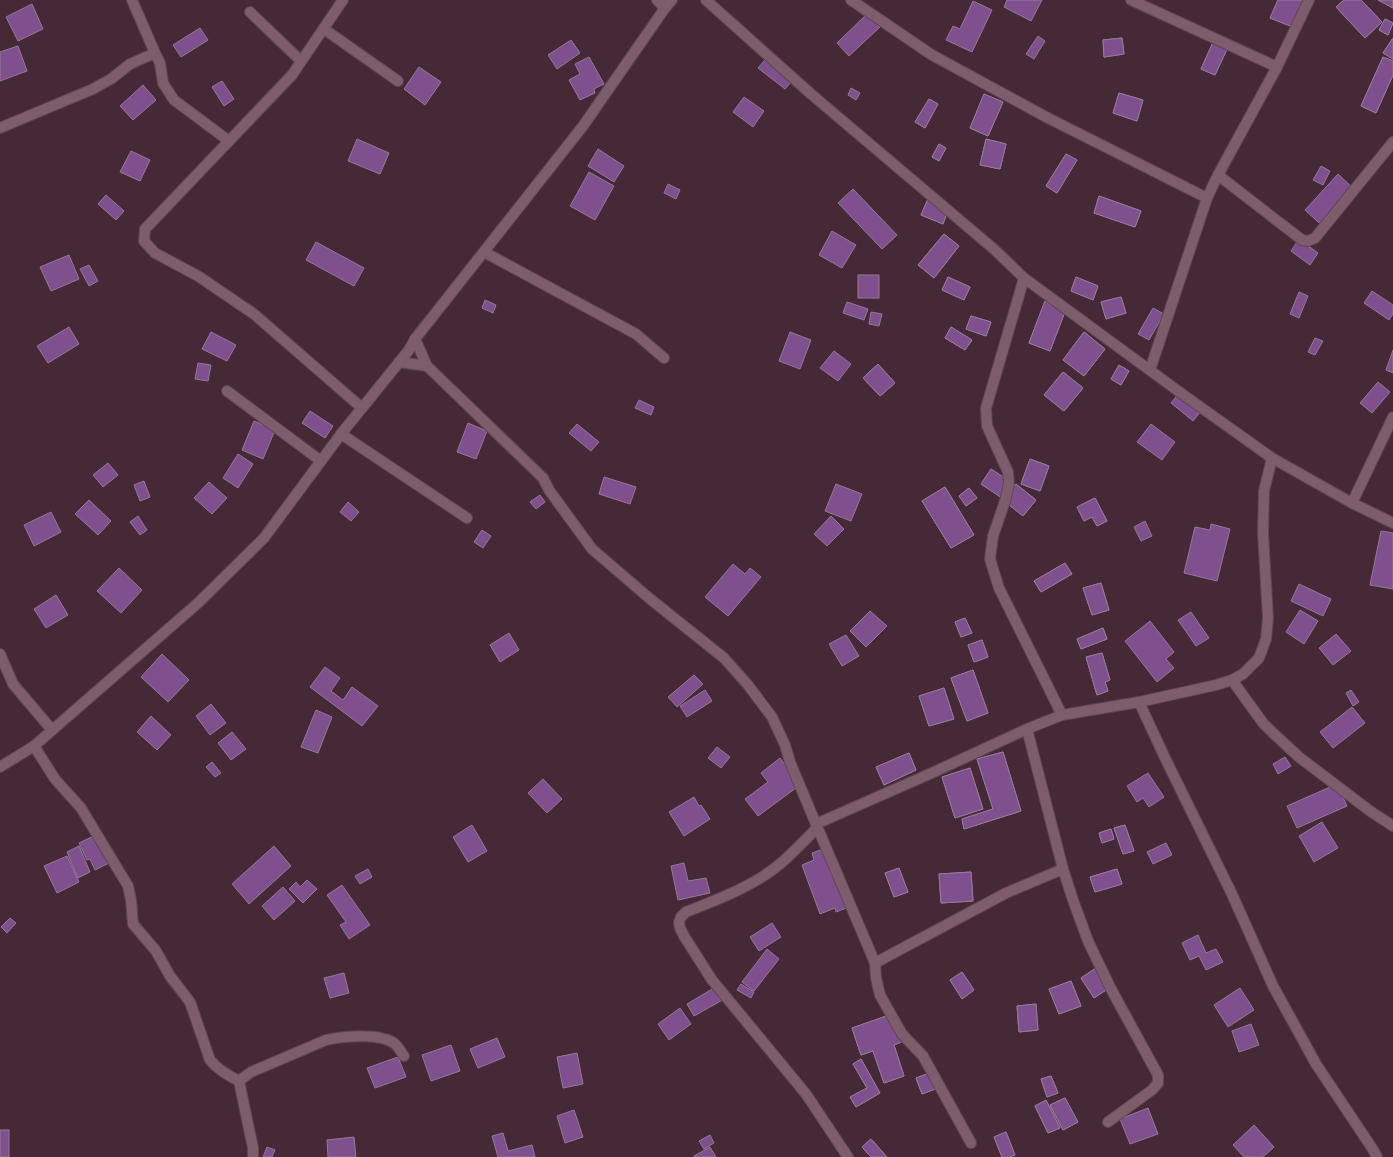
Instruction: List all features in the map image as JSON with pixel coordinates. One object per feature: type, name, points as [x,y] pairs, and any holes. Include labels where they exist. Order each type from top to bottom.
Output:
[{"type":"street","points":[[132,0],[160,63],[163,83],[174,100],[229,141]]},
{"type":"street","points":[[343,0],[292,75],[145,229],[144,241],[155,253],[198,276],[254,314],[362,408]]},
{"type":"street","points":[[657,0],[665,8]]},
{"type":"street","points":[[0,767],[34,746],[198,603],[264,538],[341,434],[409,350],[415,339],[583,126],[672,0]]},
{"type":"street","points":[[706,0],[811,94],[995,250],[1024,278],[1272,458],[1352,503],[1393,523]]},
{"type":"street","points":[[851,0],[932,55],[1048,118],[1207,198]]},
{"type":"street","points":[[1131,0],[1277,66]]},
{"type":"street","points":[[1150,370],[1207,198],[1277,66],[1309,0]]},
{"type":"street","points":[[250,12],[301,61]]},
{"type":"street","points":[[324,28],[398,81]]},
{"type":"street","points":[[0,128],[93,89],[111,79],[130,64],[155,53]]},
{"type":"street","points":[[1218,175],[1302,240],[1308,241],[1315,238],[1393,142]]},
{"type":"street","points":[[484,252],[636,334],[664,358]]},
{"type":"street","points":[[1024,278],[986,408],[987,426],[1008,472],[1009,484],[993,536],[990,559],[999,588],[1062,715]]},
{"type":"street","points":[[415,339],[427,366],[543,478],[549,490],[592,549],[649,598],[718,653],[738,673],[772,717],[785,745],[790,762],[816,826],[875,963],[876,978],[880,995],[902,1034],[923,1056],[971,1143]]},
{"type":"street","points":[[399,362],[427,366]]},
{"type":"street","points":[[227,391],[321,461]]},
{"type":"street","points":[[1352,503],[1393,417]]},
{"type":"street","points":[[341,434],[467,518]]},
{"type":"street","points":[[848,1157],[806,1094],[712,980],[680,928],[681,917],[686,912],[736,891],[763,877],[785,860],[816,826],[1027,729],[1062,715],[1140,702],[1216,685],[1232,680],[1242,674],[1259,658],[1266,640],[1268,618],[1263,533],[1264,491],[1272,458]]},
{"type":"street","points":[[0,654],[13,684],[52,730]]},
{"type":"street","points":[[1232,680],[1263,723],[1299,757],[1370,811],[1393,826]]},
{"type":"street","points":[[1140,702],[1166,760],[1231,892],[1273,986],[1316,1064],[1377,1157]]},
{"type":"street","points":[[1027,729],[1063,869],[1088,941],[1111,988],[1158,1075],[1158,1083],[1152,1090],[1108,1122]]},
{"type":"street","points":[[34,746],[55,779],[81,808],[128,886],[133,924],[156,951],[170,976],[190,1002],[210,1060],[215,1067],[239,1081],[253,1148],[253,1157]]},
{"type":"street","points":[[875,963],[1006,893],[1063,869]]},
{"type":"street","points":[[239,1081],[251,1072],[326,1040],[335,1038],[369,1037],[386,1039],[396,1044],[404,1056]]},
{"type":"building","points":[[1007,0],[1042,0],[1031,21],[1004,7]]},
{"type":"building","points":[[1278,0],[1304,0],[1293,27],[1270,18]]},
{"type":"building","points":[[1278,0],[1304,0],[1293,27],[1270,18]]},
{"type":"building","points":[[1344,0],[1361,0],[1382,22],[1365,38],[1336,7]]},
{"type":"building","points":[[1344,0],[1361,0],[1382,22],[1365,38],[1336,7]]},
{"type":"building","points":[[1378,0],[1393,0],[1393,8]]},
{"type":"building","points":[[1378,0],[1393,0],[1393,8]]},
{"type":"building","points":[[973,1],[992,10],[972,52],[946,40],[953,26],[960,29]]},
{"type":"building","points":[[32,4],[43,29],[18,41],[6,17]]},
{"type":"building","points":[[867,14],[880,27],[849,56],[837,43]]},
{"type":"building","points":[[1385,19],[1393,23],[1388,35],[1379,30]]},
{"type":"building","points":[[1385,19],[1393,23],[1388,35],[1379,30]]},
{"type":"building","points":[[200,28],[208,40],[181,57],[173,45]]},
{"type":"building","points":[[1038,36],[1045,41],[1034,59],[1026,54]]},
{"type":"building","points":[[1122,38],[1124,54],[1104,57],[1103,40]]},
{"type":"building","points":[[1122,38],[1124,54],[1104,57],[1103,40]]},
{"type":"building","points":[[1393,38],[1393,59],[1383,53]]},
{"type":"building","points":[[1393,38],[1393,59],[1383,53]]},
{"type":"building","points":[[571,40],[580,53],[557,69],[548,55]]},
{"type":"building","points":[[1214,40],[1228,47],[1215,75],[1201,69]]},
{"type":"building","points":[[1214,40],[1228,47],[1215,75],[1201,69]]},
{"type":"building","points":[[18,46],[27,71],[0,81],[0,52]]},
{"type":"building","points":[[589,57],[604,84],[594,89],[595,93],[580,100],[569,80],[580,74],[575,64]]},
{"type":"building","points":[[1383,57],[1393,61],[1393,75],[1376,113],[1361,106]]},
{"type":"building","points":[[1383,57],[1393,61],[1393,75],[1376,113],[1361,106]]},
{"type":"building","points":[[765,60],[792,81],[785,89],[758,68]]},
{"type":"building","points":[[419,67],[441,82],[425,105],[404,89]]},
{"type":"building","points":[[222,81],[234,99],[224,106],[212,87]]},
{"type":"building","points":[[143,85],[156,100],[133,120],[120,106]]},
{"type":"building","points":[[851,88],[860,93],[856,100],[848,95]]},
{"type":"building","points":[[1119,93],[1143,100],[1137,121],[1113,113]]},
{"type":"building","points":[[1119,93],[1143,100],[1137,121],[1113,113]]},
{"type":"building","points":[[984,94],[1003,102],[988,136],[970,128]]},
{"type":"building","points":[[984,94],[1003,102],[988,136],[970,128]]},
{"type":"building","points":[[744,97],[764,111],[753,127],[733,112]]},
{"type":"building","points":[[929,99],[938,104],[925,128],[915,122]]},
{"type":"building","points":[[929,99],[938,104],[925,128],[915,122]]},
{"type":"building","points":[[357,139],[389,153],[380,174],[348,161]]},
{"type":"building","points":[[986,139],[1006,144],[1000,169],[980,165]]},
{"type":"building","points":[[986,139],[1006,144],[1000,169],[980,165]]},
{"type":"building","points":[[939,144],[946,148],[939,161],[932,157]]},
{"type":"building","points":[[939,144],[946,148],[939,161],[932,157]]},
{"type":"building","points":[[598,149],[624,166],[614,182],[588,166]]},
{"type":"building","points":[[131,151],[150,160],[140,181],[120,172]]},
{"type":"building","points":[[1066,154],[1077,160],[1057,193],[1046,186]]},
{"type":"building","points":[[1066,154],[1077,160],[1057,193],[1046,186]]},
{"type":"building","points":[[1321,166],[1330,171],[1323,185],[1313,180]]},
{"type":"building","points":[[589,172],[614,186],[595,220],[570,206]]},
{"type":"building","points":[[1338,174],[1358,193],[1326,229],[1305,210]]},
{"type":"building","points":[[668,184],[680,190],[676,199],[664,193]]},
{"type":"building","points":[[853,189],[897,235],[882,249],[838,203]]},
{"type":"building","points":[[106,195],[124,211],[116,220],[98,204]]},
{"type":"building","points":[[1099,196],[1141,211],[1135,227],[1094,213]]},
{"type":"building","points":[[1099,196],[1141,211],[1135,227],[1094,213]]},
{"type":"building","points":[[928,199],[949,208],[943,224],[921,215]]},
{"type":"building","points":[[928,199],[949,208],[943,224],[921,215]]},
{"type":"building","points":[[832,231],[856,245],[842,268],[819,255]]},
{"type":"building","points":[[944,234],[959,246],[934,278],[918,265]]},
{"type":"building","points":[[944,234],[959,246],[934,278],[918,265]]},
{"type":"building","points":[[1299,239],[1318,253],[1310,265],[1291,251]]},
{"type":"building","points":[[316,242],[364,268],[354,286],[306,260]]},
{"type":"building","points":[[69,255],[79,279],[51,291],[40,267]]},
{"type":"building","points":[[89,265],[98,281],[89,286],[80,269]]},
{"type":"building","points":[[858,275],[879,275],[879,298],[858,298]]},
{"type":"building","points":[[948,277],[970,287],[964,300],[942,290]]},
{"type":"building","points":[[948,277],[970,287],[964,300],[942,290]]},
{"type":"building","points":[[1076,277],[1098,286],[1093,300],[1071,291]]},
{"type":"building","points":[[1076,277],[1098,286],[1093,300],[1071,291]]},
{"type":"building","points":[[1372,291],[1393,305],[1393,314],[1389,320],[1364,303]]},
{"type":"building","points":[[1299,292],[1308,296],[1299,318],[1290,314]]},
{"type":"building","points":[[1121,297],[1126,313],[1106,319],[1101,302]]},
{"type":"building","points":[[1121,297],[1126,313],[1106,319],[1101,302]]},
{"type":"building","points":[[485,300],[496,305],[493,313],[482,308]]},
{"type":"building","points":[[1045,301],[1066,309],[1050,351],[1029,343]]},
{"type":"building","points":[[1045,301],[1066,309],[1050,351],[1029,343]]},
{"type":"building","points":[[847,302],[868,309],[864,320],[843,313]]},
{"type":"building","points":[[1153,308],[1164,314],[1149,340],[1138,334]]},
{"type":"building","points":[[871,312],[882,314],[879,326],[869,324]]},
{"type":"building","points":[[971,316],[991,322],[986,336],[966,329]]},
{"type":"building","points":[[971,316],[991,322],[986,336],[966,329]]},
{"type":"building","points":[[69,327],[79,344],[48,363],[37,346]]},
{"type":"building","points":[[951,327],[972,340],[965,350],[945,338]]},
{"type":"building","points":[[951,327],[972,340],[965,350],[945,338]]},
{"type":"building","points":[[211,332],[236,345],[227,361],[202,349]]},
{"type":"building","points":[[790,332],[811,340],[800,369],[779,361]]},
{"type":"building","points":[[1084,332],[1105,349],[1084,376],[1063,360]]},
{"type":"building","points":[[1084,332],[1105,349],[1084,376],[1063,360]]},
{"type":"building","points":[[1315,338],[1323,341],[1315,355],[1308,352]]},
{"type":"building","points":[[1393,350],[1393,373],[1386,370]]},
{"type":"building","points":[[834,351],[851,364],[838,381],[820,368]]},
{"type":"building","points":[[198,363],[211,365],[208,381],[195,379]]},
{"type":"building","points":[[878,364],[895,383],[880,396],[863,378]]},
{"type":"building","points":[[878,364],[895,383],[880,396],[863,378]]},
{"type":"building","points":[[1119,365],[1129,371],[1121,385],[1111,379]]},
{"type":"building","points":[[1119,365],[1129,371],[1121,385],[1111,379]]},
{"type":"building","points":[[1063,372],[1083,388],[1064,411],[1044,395]]},
{"type":"building","points":[[1063,372],[1083,388],[1064,411],[1044,395]]},
{"type":"building","points":[[1378,382],[1390,392],[1372,413],[1360,403]]},
{"type":"building","points":[[1180,392],[1202,410],[1193,421],[1171,403]]},
{"type":"building","points":[[639,400],[654,407],[651,415],[635,408]]},
{"type":"building","points":[[310,411],[333,426],[325,438],[302,423]]},
{"type":"building","points":[[254,421],[275,430],[263,459],[242,450]]},
{"type":"building","points":[[468,423],[487,431],[476,459],[457,452]]},
{"type":"building","points":[[577,424],[599,442],[591,451],[569,433]]},
{"type":"building","points":[[1151,424],[1175,442],[1162,460],[1137,442]]},
{"type":"building","points":[[238,454],[253,464],[238,488],[223,478]]},
{"type":"building","points":[[1030,459],[1049,466],[1040,491],[1021,484]]},
{"type":"building","points":[[1030,459],[1049,466],[1040,491],[1021,484]]},
{"type":"building","points":[[108,463],[118,475],[103,487],[93,475]]},
{"type":"building","points":[[991,469],[1012,483],[1002,498],[981,484]]},
{"type":"building","points":[[991,469],[1012,483],[1002,498],[981,484]]},
{"type":"building","points":[[604,477],[636,487],[630,504],[599,494]]},
{"type":"building","points":[[144,481],[150,497],[140,501],[134,485]]},
{"type":"building","points":[[209,482],[227,498],[212,514],[194,498]]},
{"type":"building","points":[[836,484],[862,494],[851,521],[825,511]]},
{"type":"building","points":[[1016,484],[1036,500],[1023,516],[1003,500]]},
{"type":"building","points":[[1016,484],[1036,500],[1023,516],[1003,500]]},
{"type":"building","points":[[945,487],[974,535],[951,548],[922,501]]},
{"type":"building","points":[[945,487],[974,535],[951,548],[922,501]]},
{"type":"building","points":[[969,488],[977,498],[966,506],[959,496]]},
{"type":"building","points":[[969,488],[977,498],[966,506],[959,496]]},
{"type":"building","points":[[540,495],[545,502],[536,509],[530,502]]},
{"type":"building","points":[[1095,498],[1107,521],[1097,526],[1092,517],[1084,521],[1077,507]]},
{"type":"building","points":[[1095,498],[1107,521],[1097,526],[1092,517],[1084,521],[1077,507]]},
{"type":"building","points":[[89,500],[111,521],[98,535],[75,514]]},
{"type":"building","points":[[348,502],[359,512],[351,521],[340,512]]},
{"type":"building","points":[[51,512],[61,532],[34,546],[24,525]]},
{"type":"building","points":[[138,516],[147,530],[140,535],[130,522]]},
{"type":"building","points":[[831,516],[844,529],[827,546],[814,534]]},
{"type":"building","points":[[1145,521],[1152,536],[1141,541],[1134,527]]},
{"type":"building","points":[[1211,524],[1230,529],[1217,581],[1184,573],[1195,527],[1210,530]]},
{"type":"building","points":[[482,530],[491,536],[483,548],[474,542]]},
{"type":"building","points":[[1381,531],[1393,533],[1393,589],[1370,585]]},
{"type":"building","points":[[1065,563],[1072,574],[1041,592],[1034,581]]},
{"type":"building","points":[[1065,563],[1072,574],[1041,592],[1034,581]]},
{"type":"building","points":[[733,564],[745,574],[750,568],[761,577],[728,616],[705,597]]},
{"type":"building","points":[[119,568],[142,590],[121,613],[97,591]]},
{"type":"building","points":[[1101,583],[1109,610],[1092,615],[1083,588]]},
{"type":"building","points":[[1101,583],[1109,610],[1092,615],[1083,588]]},
{"type":"building","points":[[1299,584],[1331,599],[1323,616],[1291,601]]},
{"type":"building","points":[[56,595],[68,615],[46,628],[34,609]]},
{"type":"building","points":[[1300,610],[1318,621],[1304,644],[1286,632]]},
{"type":"building","points":[[870,611],[887,626],[866,647],[850,631]]},
{"type":"building","points":[[1191,612],[1209,638],[1196,646],[1178,620]]},
{"type":"building","points":[[965,618],[972,633],[961,637],[955,622]]},
{"type":"building","points":[[965,618],[972,633],[961,637],[955,622]]},
{"type":"building","points":[[1150,621],[1174,652],[1166,659],[1174,668],[1157,682],[1125,641]]},
{"type":"building","points":[[1103,628],[1107,639],[1081,649],[1077,639]]},
{"type":"building","points":[[1103,628],[1107,639],[1081,649],[1077,639]]},
{"type":"building","points":[[509,633],[519,650],[500,662],[490,645]]},
{"type":"building","points":[[1336,634],[1351,651],[1333,665],[1319,648]]},
{"type":"building","points":[[846,635],[859,656],[842,666],[829,644]]},
{"type":"building","points":[[982,640],[988,657],[974,662],[968,645]]},
{"type":"building","points":[[982,640],[988,657],[974,662],[968,645]]},
{"type":"building","points":[[1102,653],[1110,680],[1105,682],[1108,691],[1097,695],[1086,657]]},
{"type":"building","points":[[1102,653],[1110,680],[1105,682],[1108,691],[1097,695],[1086,657]]},
{"type":"building","points":[[162,654],[189,680],[168,702],[141,677]]},
{"type":"building","points":[[325,667],[340,678],[331,691],[343,700],[352,687],[378,706],[362,726],[310,687]]},
{"type":"building","points":[[973,670],[988,713],[967,721],[951,678]]},
{"type":"building","points":[[973,670],[988,713],[967,721],[951,678]]},
{"type":"building","points":[[694,675],[703,684],[677,707],[668,697]]},
{"type":"building","points":[[944,688],[954,719],[929,726],[919,696]]},
{"type":"building","points":[[944,688],[954,719],[929,726],[919,696]]},
{"type":"building","points":[[705,690],[712,701],[687,717],[680,706]]},
{"type":"building","points":[[1351,690],[1359,702],[1353,706],[1346,693]]},
{"type":"building","points":[[211,704],[226,723],[210,735],[196,716]]},
{"type":"building","points":[[1352,707],[1365,723],[1333,748],[1320,732]]},
{"type":"building","points":[[316,710],[332,717],[318,753],[301,747]]},
{"type":"building","points":[[151,716],[171,735],[157,750],[137,732]]},
{"type":"building","points":[[232,732],[246,749],[231,760],[218,743]]},
{"type":"building","points":[[717,747],[730,757],[721,768],[708,758]]},
{"type":"building","points":[[1003,752],[1021,811],[964,829],[962,819],[993,809],[977,759]]},
{"type":"building","points":[[1003,752],[1021,811],[964,829],[962,819],[993,809],[977,759]]},
{"type":"building","points":[[909,753],[916,770],[884,785],[876,767]]},
{"type":"building","points":[[909,753],[916,770],[884,785],[876,767]]},
{"type":"building","points":[[1285,757],[1291,766],[1278,774],[1273,764]]},
{"type":"building","points":[[780,758],[800,785],[758,816],[745,799],[768,782],[761,773]]},
{"type":"building","points":[[212,762],[221,773],[215,777],[206,767]]},
{"type":"building","points":[[970,768],[983,809],[955,818],[942,777]]},
{"type":"building","points":[[970,768],[983,809],[955,818],[942,777]]},
{"type":"building","points":[[1148,773],[1164,797],[1149,807],[1143,798],[1137,802],[1127,786]]},
{"type":"building","points":[[543,779],[562,799],[547,813],[528,793]]},
{"type":"building","points":[[1337,784],[1347,806],[1297,828],[1287,806]]},
{"type":"building","points":[[694,797],[699,806],[701,805],[710,819],[684,836],[669,812]]},
{"type":"building","points":[[1322,822],[1338,848],[1314,862],[1299,836]]},
{"type":"building","points":[[472,825],[487,851],[468,862],[453,837]]},
{"type":"building","points":[[1125,825],[1134,851],[1123,854],[1114,828]]},
{"type":"building","points":[[1125,825],[1134,851],[1123,854],[1114,828]]},
{"type":"building","points":[[1111,829],[1114,839],[1102,843],[1099,833]]},
{"type":"building","points":[[1111,829],[1114,839],[1102,843],[1099,833]]},
{"type":"building","points":[[98,834],[111,862],[95,870],[90,859],[87,860],[79,843]]},
{"type":"building","points":[[1166,843],[1172,855],[1153,864],[1147,852]]},
{"type":"building","points":[[79,846],[90,872],[78,878],[67,852]]},
{"type":"building","points":[[274,846],[291,866],[249,904],[232,884]]},
{"type":"building","points":[[826,848],[849,907],[836,912],[835,908],[820,914],[802,865],[814,860],[812,853]]},
{"type":"building","points":[[67,856],[79,882],[57,893],[44,866]]},
{"type":"building","points":[[684,863],[688,881],[706,878],[710,893],[678,900],[671,866]]},
{"type":"building","points":[[899,868],[908,892],[894,897],[885,873]]},
{"type":"building","points":[[899,868],[908,892],[894,897],[885,873]]},
{"type":"building","points":[[368,869],[372,877],[360,884],[355,876]]},
{"type":"building","points":[[1117,869],[1122,884],[1095,892],[1090,877]]},
{"type":"building","points":[[1117,869],[1122,884],[1095,892],[1090,877]]},
{"type":"building","points":[[971,872],[973,901],[941,903],[939,874]]},
{"type":"building","points":[[971,872],[973,901],[941,903],[939,874]]},
{"type":"building","points":[[307,880],[317,889],[303,903],[289,889],[296,882],[300,887]]},
{"type":"building","points":[[342,885],[370,925],[349,939],[340,925],[346,922],[327,895]]},
{"type":"building","points":[[283,887],[295,901],[274,920],[262,906]]},
{"type":"building","points":[[10,918],[16,923],[7,933],[1,927]]},
{"type":"building","points":[[772,923],[781,937],[759,951],[750,937]]},
{"type":"building","points":[[1198,935],[1206,953],[1216,949],[1223,962],[1206,970],[1199,956],[1190,960],[1182,943]]},
{"type":"building","points":[[767,949],[779,959],[754,991],[742,982]]},
{"type":"building","points":[[1099,966],[1112,986],[1094,998],[1081,978]]},
{"type":"building","points":[[1099,966],[1112,986],[1094,998],[1081,978]]},
{"type":"building","points":[[962,972],[974,990],[962,999],[950,980]]},
{"type":"building","points":[[962,972],[974,990],[962,999],[950,980]]},
{"type":"building","points":[[344,973],[349,993],[330,998],[324,978]]},
{"type":"building","points":[[1071,981],[1081,1006],[1059,1014],[1049,989]]},
{"type":"building","points":[[1071,981],[1081,1006],[1059,1014],[1049,989]]},
{"type":"building","points":[[741,984],[754,992],[751,998],[737,990]]},
{"type":"building","points":[[719,985],[726,998],[694,1016],[687,1004]]},
{"type":"building","points":[[1240,988],[1254,1010],[1228,1027],[1214,1005]]},
{"type":"building","points":[[1036,1004],[1038,1030],[1019,1032],[1017,1006]]},
{"type":"building","points":[[1036,1004],[1038,1030],[1019,1032],[1017,1006]]},
{"type":"building","points":[[680,1008],[691,1024],[669,1040],[658,1024]]},
{"type":"building","points":[[895,1013],[904,1041],[894,1045],[904,1076],[884,1083],[873,1051],[861,1055],[852,1028]]},
{"type":"building","points":[[895,1013],[904,1041],[894,1045],[904,1076],[884,1083],[873,1051],[861,1055],[852,1028]]},
{"type":"building","points":[[1251,1024],[1259,1045],[1239,1052],[1232,1031]]},
{"type":"building","points":[[497,1038],[505,1057],[478,1068],[470,1049]]},
{"type":"building","points":[[451,1045],[460,1071],[431,1081],[422,1055]]},
{"type":"building","points":[[577,1053],[583,1084],[563,1088],[557,1057]]},
{"type":"building","points":[[398,1057],[406,1077],[375,1088],[367,1068]]},
{"type":"building","points":[[861,1059],[880,1093],[856,1107],[850,1097],[867,1088],[853,1064]]},
{"type":"building","points":[[861,1059],[880,1093],[856,1107],[850,1097],[867,1088],[853,1064]]},
{"type":"building","points":[[932,1072],[938,1088],[922,1094],[916,1078]]},
{"type":"building","points":[[932,1072],[938,1088],[922,1094],[916,1078]]},
{"type":"building","points":[[1051,1076],[1058,1093],[1047,1097],[1041,1079]]},
{"type":"building","points":[[1051,1076],[1058,1093],[1047,1097],[1041,1079]]},
{"type":"building","points":[[1065,1098],[1078,1122],[1063,1130],[1050,1105]]},
{"type":"building","points":[[1065,1098],[1078,1122],[1063,1130],[1050,1105]]},
{"type":"building","points":[[1046,1100],[1060,1128],[1048,1133],[1035,1106]]},
{"type":"building","points":[[1046,1100],[1060,1128],[1048,1133],[1035,1106]]},
{"type":"building","points":[[1148,1108],[1158,1134],[1130,1144],[1120,1119]]},
{"type":"building","points":[[574,1110],[583,1137],[565,1143],[557,1116]]},
{"type":"building","points":[[1254,1125],[1274,1147],[1263,1157],[1244,1157],[1233,1145]]},
{"type":"building","points":[[0,1130],[9,1130],[9,1157],[0,1157]]},
{"type":"building","points":[[1006,1132],[1015,1155],[1010,1157],[1002,1157],[994,1137]]},
{"type":"building","points":[[1006,1132],[1015,1155],[1010,1157],[1002,1157],[994,1137]]},
{"type":"building","points":[[503,1133],[508,1151],[532,1145],[535,1157],[498,1157],[492,1136]]},
{"type":"building","points":[[710,1135],[714,1143],[704,1149],[699,1141]]},
{"type":"building","points":[[354,1137],[356,1157],[328,1157],[327,1140]]},
{"type":"building","points":[[871,1139],[887,1157],[871,1157],[862,1147]]},
{"type":"building","points":[[871,1139],[887,1157],[871,1157],[862,1147]]},
{"type":"building","points":[[267,1147],[275,1150],[272,1157],[263,1157]]},
{"type":"building","points":[[710,1147],[716,1157],[694,1157],[694,1156]]}]
